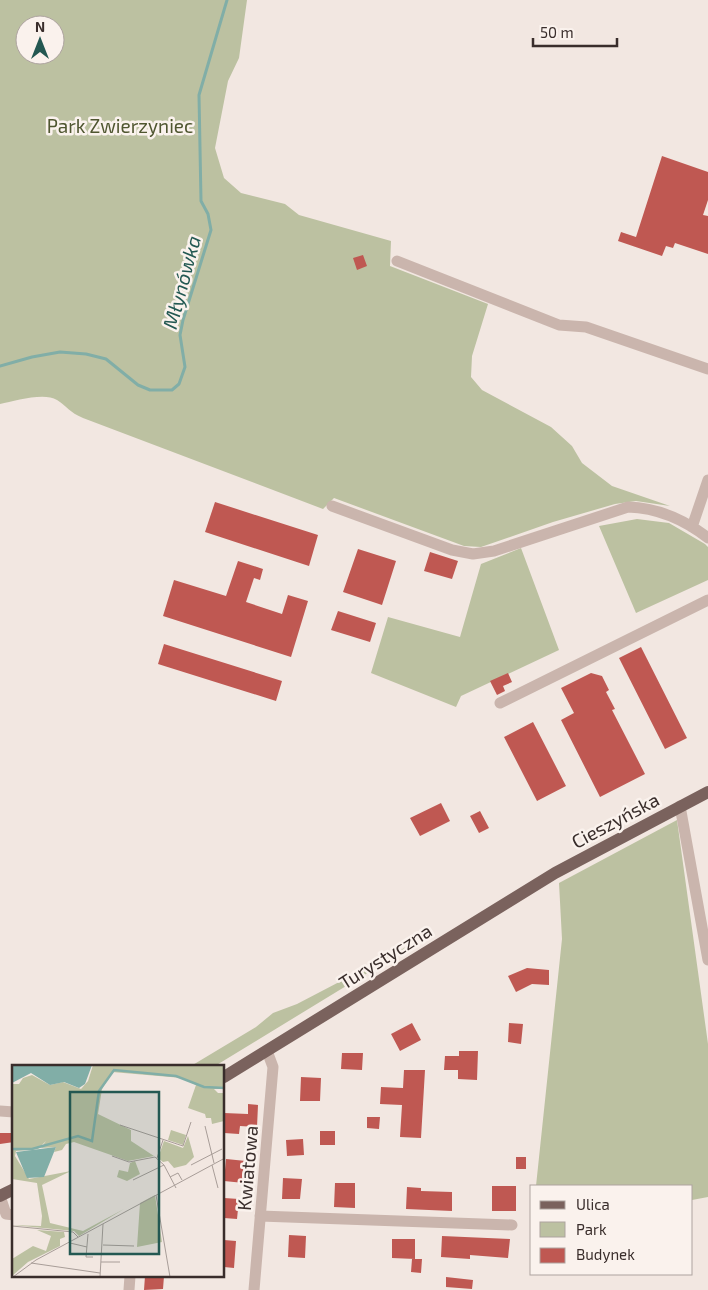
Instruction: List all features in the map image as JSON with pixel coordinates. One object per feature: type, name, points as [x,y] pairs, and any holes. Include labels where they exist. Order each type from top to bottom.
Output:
[{"type":"main road","name":"Cieszyńska","points":[[567,867],[708,792]]},
{"type":"main road","name":"Turystyczna","points":[[225,1076],[567,867]]},
{"type":"main road","points":[[0,1196],[12,1191]]},
{"type":"street","points":[[397,261],[558,325],[586,327],[708,369]]},
{"type":"street","points":[[692,527],[708,480]]},
{"type":"street","points":[[332,506],[452,550],[473,554],[494,551],[628,507],[638,507],[674,517],[708,538]]},
{"type":"street","points":[[500,703],[708,600]]},
{"type":"street","name":"Cieszyńska","points":[[680,806],[708,960]]},
{"type":"street","name":"Kwiatowa","points":[[254,1290],[272,1067],[267,1051]]},
{"type":"street","points":[[0,1196],[6,1214],[12,1216]]},
{"type":"street","points":[[260,1216],[512,1226]]},
{"type":"green space","name":"Park Zwierzyniec","points":[[0,0],[247,0],[239,58],[228,81],[215,148],[224,178],[241,193],[285,204],[299,215],[391,241],[390,266],[488,304],[472,356],[471,377],[482,390],[551,427],[572,446],[582,463],[612,486],[670,506],[636,501],[615,504],[553,522],[481,547],[464,546],[334,498],[323,509],[83,418],[57,400],[45,397],[0,404]]},
{"type":"green space","points":[[637,519],[669,523],[705,544],[708,547],[708,580],[636,613],[599,526]]},
{"type":"green space","points":[[521,548],[559,650],[461,696],[456,707],[371,673],[388,617],[460,637],[481,564]]},
{"type":"green space","points":[[677,820],[708,1044],[708,1197],[693,1200],[693,1185],[536,1185],[562,939],[559,883]]},
{"type":"green space","points":[[433,933],[217,1065],[193,1065],[256,1027],[273,1013],[297,1004]]},
{"type":"building","points":[[662,156],[708,172],[708,200],[703,215],[708,216],[708,254],[675,243],[673,248],[666,246],[662,256],[618,241],[621,232],[636,237]]},
{"type":"building","points":[[363,255],[367,266],[357,270],[353,258]]},
{"type":"building","points":[[215,502],[318,535],[309,566],[205,532]]},
{"type":"building","points":[[358,549],[396,561],[382,605],[343,592]]},
{"type":"building","points":[[430,552],[458,561],[452,579],[424,571]]},
{"type":"building","points":[[238,561],[263,569],[260,580],[254,578],[246,602],[282,614],[288,595],[308,601],[291,657],[163,616],[174,580],[226,596]]},
{"type":"building","points":[[338,611],[376,623],[370,642],[331,630]]},
{"type":"building","points":[[164,644],[282,681],[276,701],[158,664]]},
{"type":"building","points":[[641,647],[687,738],[665,749],[619,658]]},
{"type":"building","points":[[508,673],[512,682],[503,686],[505,691],[497,695],[490,681]]},
{"type":"building","points":[[591,673],[602,676],[609,690],[606,692],[615,709],[612,710],[645,774],[600,797],[561,720],[574,713],[561,688]]},
{"type":"building","points":[[533,722],[566,786],[537,801],[504,737]]},
{"type":"building","points":[[441,803],[450,821],[420,836],[410,818]]},
{"type":"building","points":[[480,811],[489,828],[479,833],[470,816]]},
{"type":"building","points":[[527,968],[549,970],[549,985],[532,984],[516,992],[508,976]]},
{"type":"building","points":[[412,1023],[421,1040],[400,1051],[391,1034]]},
{"type":"building","points":[[509,1023],[523,1024],[521,1044],[508,1042]]},
{"type":"building","points":[[459,1051],[478,1051],[477,1080],[458,1079],[458,1070],[444,1070],[445,1056],[459,1056]]},
{"type":"building","points":[[342,1053],[363,1053],[362,1070],[341,1069]]},
{"type":"building","points":[[404,1070],[425,1070],[421,1138],[400,1137],[402,1105],[380,1104],[381,1087],[403,1088]]},
{"type":"building","points":[[301,1077],[321,1078],[320,1101],[300,1101]]},
{"type":"building","points":[[248,1104],[258,1105],[257,1127],[240,1126],[239,1134],[225,1133],[225,1113],[248,1114]]},
{"type":"building","points":[[367,1117],[380,1117],[379,1129],[367,1128]]},
{"type":"building","points":[[320,1131],[335,1131],[335,1145],[320,1145]]},
{"type":"building","points":[[0,1133],[12,1133],[12,1142],[0,1144]]},
{"type":"building","points":[[303,1139],[304,1155],[287,1156],[286,1140]]},
{"type":"building","points":[[516,1157],[526,1157],[526,1169],[516,1169]]},
{"type":"building","points":[[226,1159],[246,1161],[244,1183],[225,1181]]},
{"type":"building","points":[[283,1178],[302,1179],[300,1199],[282,1199]]},
{"type":"building","points":[[335,1183],[355,1183],[355,1208],[334,1207]]},
{"type":"building","points":[[492,1186],[516,1186],[516,1211],[492,1211]]},
{"type":"building","points":[[407,1187],[421,1188],[421,1191],[452,1192],[452,1211],[406,1209]]},
{"type":"building","points":[[225,1198],[239,1199],[237,1219],[225,1218]]},
{"type":"building","points":[[289,1235],[306,1236],[305,1258],[288,1257]]},
{"type":"building","points":[[442,1236],[510,1239],[508,1258],[470,1255],[470,1259],[441,1257]]},
{"type":"building","points":[[392,1239],[415,1239],[415,1259],[392,1258]]},
{"type":"building","points":[[225,1240],[236,1241],[234,1268],[225,1267]]},
{"type":"building","points":[[412,1259],[422,1259],[421,1273],[411,1272]]},
{"type":"building","points":[[446,1277],[473,1280],[472,1289],[446,1287]]},
{"type":"building","points":[[145,1278],[164,1278],[163,1289],[144,1290]]},
{"type":"waterway","name":"Młynówka","points":[[0,366],[60,352],[86,354],[106,359],[138,385],[150,390],[172,390],[179,384],[185,367],[180,335],[183,320],[211,230],[208,214],[201,201],[199,95],[227,0]]}]
